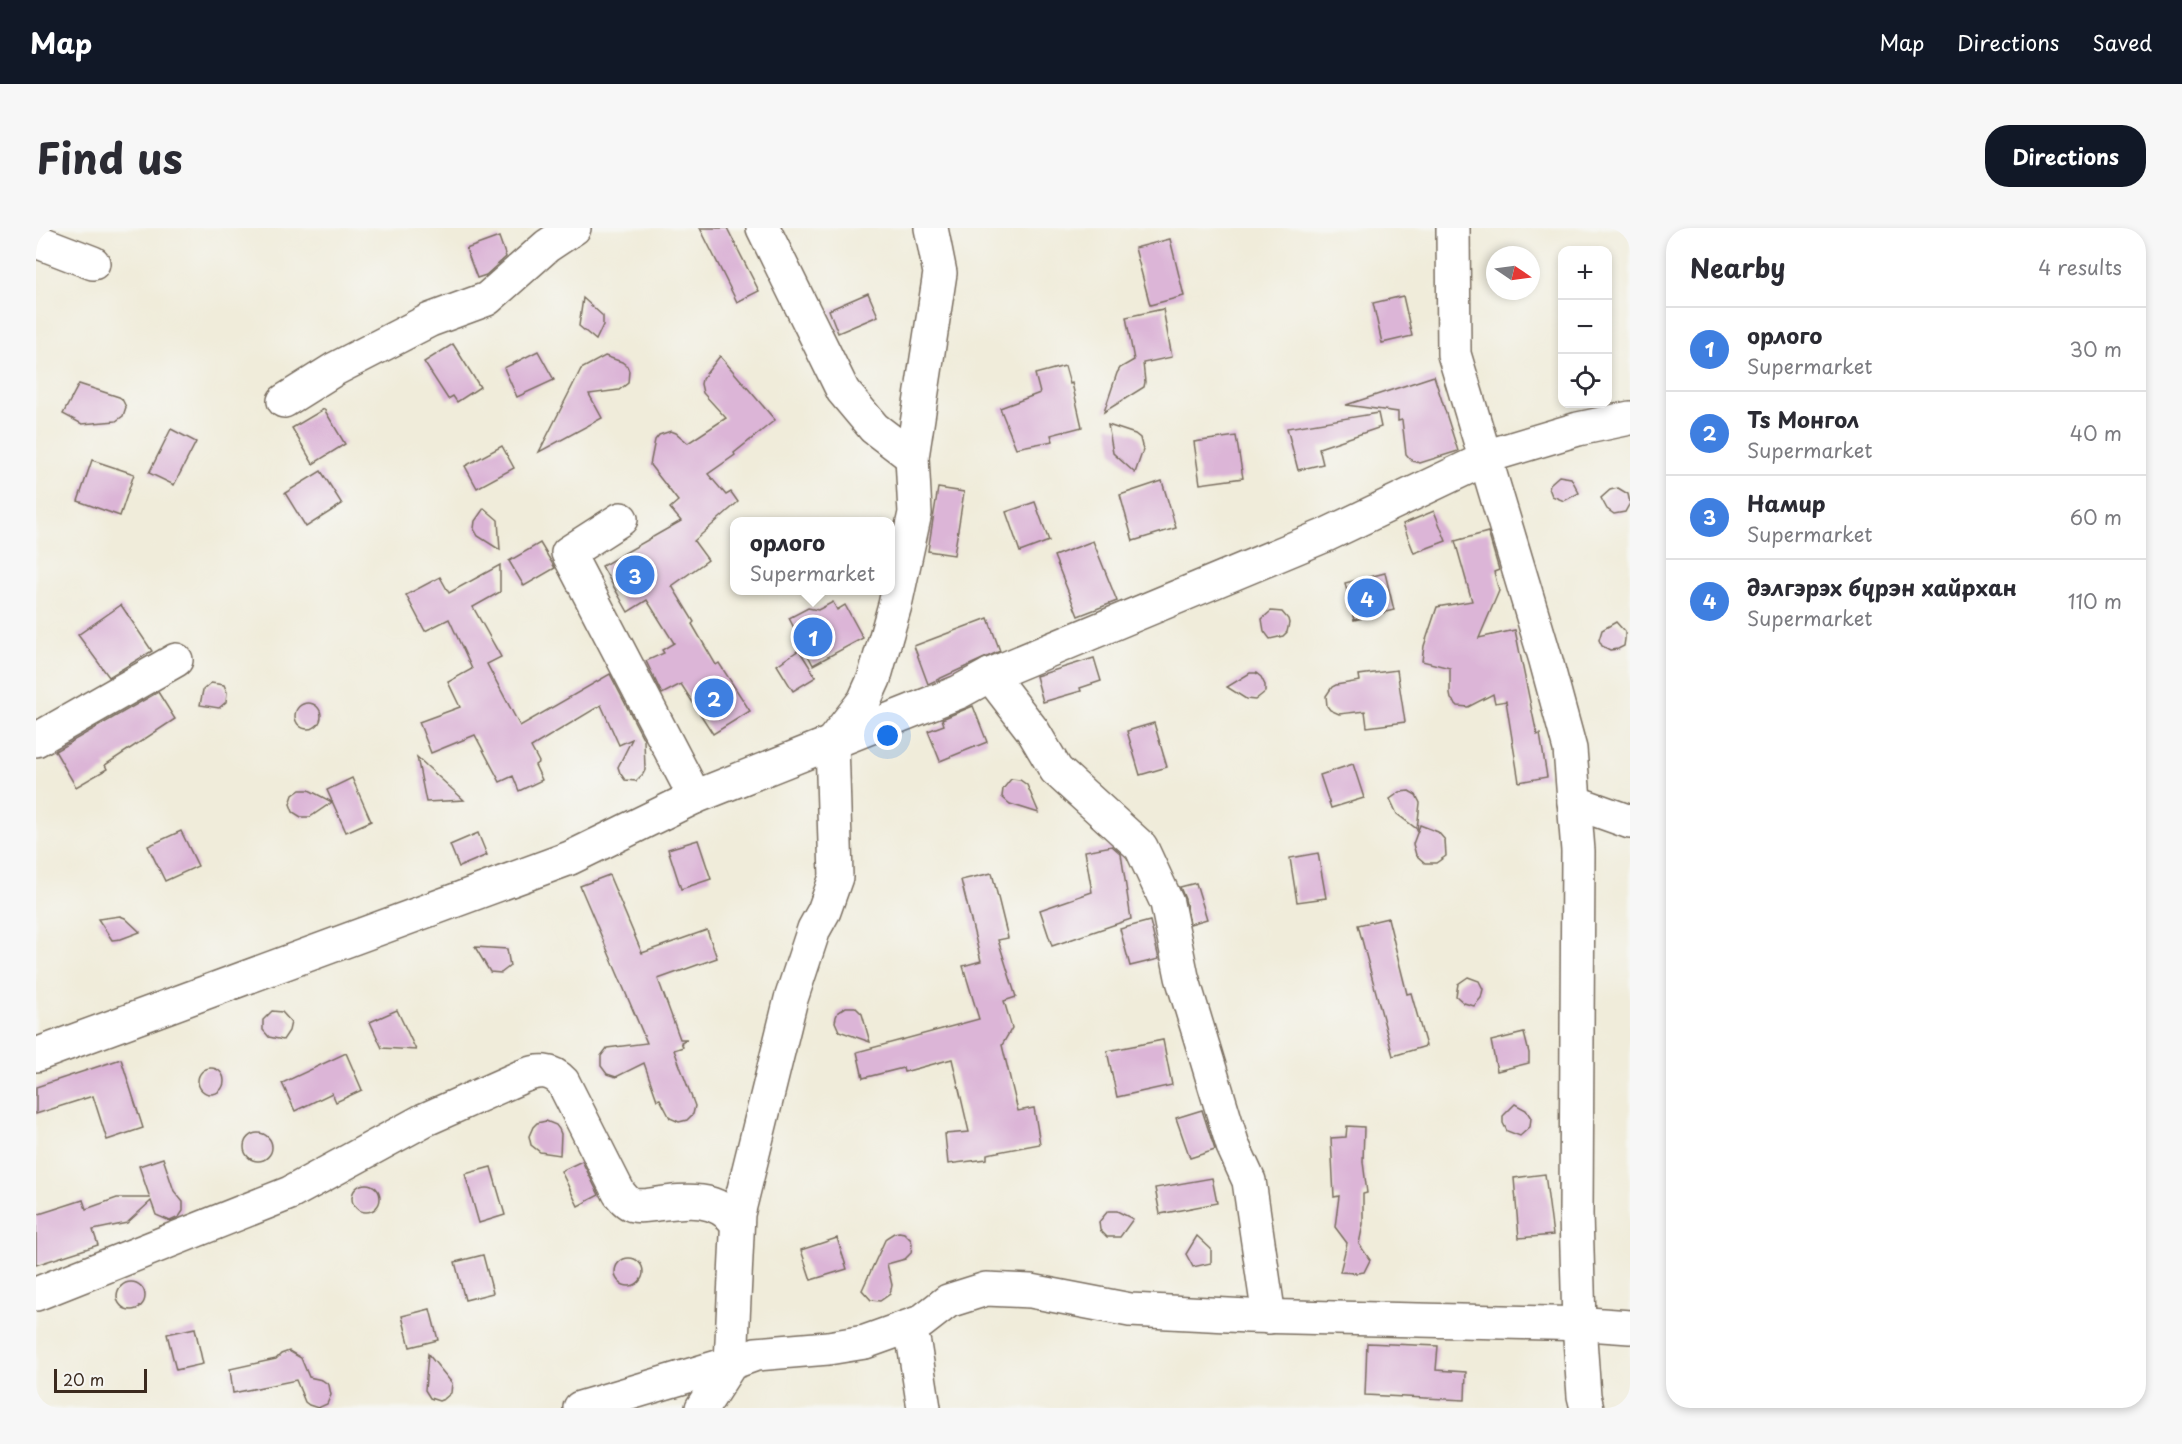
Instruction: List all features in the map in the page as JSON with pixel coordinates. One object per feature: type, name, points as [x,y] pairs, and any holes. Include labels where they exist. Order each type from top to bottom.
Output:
[{"type":"street","points":[[284,400],[335,369],[430,320],[487,299],[547,246],[574,228]]},
{"type":"street","points":[[763,228],[843,391],[874,428],[912,458]]},
{"type":"street","points":[[702,1408],[731,1363],[737,1223],[790,999],[814,928],[824,910],[836,877],[832,742],[867,694],[874,679],[895,605],[915,513],[912,458],[940,273],[932,228]]},
{"type":"street","points":[[1453,228],[1454,354],[1570,749],[1578,851],[1576,1214],[1579,1324],[1584,1396],[1587,1408]]},
{"type":"street","points":[[36,241],[93,263]]},
{"type":"street","points":[[36,1054],[570,858],[695,797],[959,692],[990,675],[1326,535],[1486,458],[1578,429],[1630,418]]},
{"type":"street","points":[[621,519],[568,553],[695,797]]},
{"type":"street","points":[[36,740],[176,660]]},
{"type":"street","points":[[990,675],[1033,731],[1056,770],[1142,847],[1167,903],[1185,989],[1233,1146],[1249,1181],[1269,1317]]},
{"type":"street","points":[[1574,802],[1630,822]]},
{"type":"street","points":[[36,1294],[290,1193],[423,1120],[523,1076],[540,1071],[556,1074],[563,1082],[619,1193],[625,1200],[634,1205],[687,1200],[707,1202],[731,1214],[737,1223]]},
{"type":"street","points":[[580,1408],[756,1354],[828,1348],[865,1342],[921,1322],[948,1301],[976,1291],[997,1288],[1031,1291],[1130,1310],[1269,1317],[1630,1327]]},
{"type":"street","points":[[906,1328],[914,1344],[924,1408]]},
{"type":"building","points":[[700,228],[727,228],[759,291],[737,302]]},
{"type":"building","points":[[499,237],[506,257],[486,275],[477,278],[466,249]]},
{"type":"building","points":[[1170,239],[1184,296],[1150,305],[1135,248]]},
{"type":"building","points":[[868,293],[878,316],[838,333],[829,310]]},
{"type":"building","points":[[1403,296],[1412,336],[1382,343],[1373,303]]},
{"type":"building","points":[[583,298],[603,316],[603,325],[596,340],[579,326]]},
{"type":"building","points":[[1163,309],[1172,357],[1143,363],[1144,387],[1104,412],[1117,373],[1120,368],[1134,360],[1126,317]]},
{"type":"building","points":[[453,344],[480,387],[457,402],[453,396],[448,399],[424,362]]},
{"type":"building","points":[[538,351],[554,380],[517,397],[504,368]]},
{"type":"building","points":[[605,356],[627,366],[628,383],[619,390],[589,394],[602,418],[539,452],[581,369]]},
{"type":"building","points":[[720,356],[775,420],[734,453],[735,455],[708,474],[726,495],[731,492],[738,502],[694,541],[708,560],[672,586],[716,665],[719,663],[750,711],[713,734],[681,684],[662,694],[646,661],[664,653],[662,650],[674,643],[647,600],[628,612],[602,566],[681,521],[670,508],[678,501],[650,465],[655,440],[659,435],[671,431],[688,443],[726,418],[703,393],[701,384],[702,379]]},
{"type":"building","points":[[1065,366],[1070,384],[1072,383],[1082,427],[1051,435],[1053,441],[1016,448],[1000,408],[1040,393],[1035,374]]},
{"type":"building","points":[[1434,376],[1458,451],[1420,463],[1412,461],[1406,454],[1402,420],[1398,421],[1398,412],[1346,405]]},
{"type":"building","points":[[79,384],[122,399],[126,407],[123,416],[116,421],[82,424],[63,414]]},
{"type":"building","points":[[324,409],[345,444],[313,464],[292,428]]},
{"type":"building","points":[[1378,413],[1381,427],[1319,448],[1323,464],[1298,470],[1287,428]]},
{"type":"building","points":[[1108,425],[1135,434],[1140,438],[1143,450],[1135,473],[1113,453]]},
{"type":"building","points":[[171,429],[196,442],[174,485],[149,473]]},
{"type":"building","points":[[1236,436],[1243,478],[1200,484],[1194,442]]},
{"type":"building","points":[[502,446],[514,468],[477,488],[465,466]]},
{"type":"building","points":[[92,460],[134,474],[120,516],[78,501]]},
{"type":"building","points":[[321,471],[342,504],[306,527],[285,493]]},
{"type":"building","points":[[1559,476],[1571,478],[1579,493],[1564,501],[1552,496],[1550,484]]},
{"type":"building","points":[[1162,481],[1176,528],[1133,541],[1120,495]]},
{"type":"building","points":[[938,488],[964,492],[954,555],[928,551]]},
{"type":"building","points":[[1618,488],[1628,494],[1630,503],[1625,512],[1614,514],[1607,509],[1601,498],[1610,490]]},
{"type":"building","points":[[1035,502],[1049,541],[1020,552],[1006,512]]},
{"type":"building","points":[[484,508],[498,520],[500,550],[478,536],[474,529],[475,521]]},
{"type":"building","points":[[1434,511],[1446,541],[1414,553],[1403,524]]},
{"type":"building","points":[[1488,532],[1499,570],[1494,572],[1499,591],[1479,638],[1515,630],[1537,735],[1540,734],[1547,777],[1519,782],[1506,701],[1495,703],[1493,694],[1468,707],[1458,706],[1451,699],[1450,668],[1422,661],[1424,646],[1437,607],[1472,601],[1455,541]]},
{"type":"building","points":[[1093,541],[1117,601],[1078,616],[1054,556]]},
{"type":"building","points":[[540,543],[555,568],[524,586],[509,561]]},
{"type":"building","points":[[500,565],[500,592],[473,607],[501,657],[487,664],[520,726],[610,674],[644,740],[645,770],[636,781],[625,780],[618,767],[632,739],[619,745],[601,705],[531,747],[539,762],[535,765],[542,780],[519,791],[513,776],[500,782],[475,735],[431,753],[419,722],[460,707],[448,682],[472,669],[449,619],[425,631],[406,595],[440,577],[449,593]]},
{"type":"building","points":[[1385,573],[1394,610],[1354,620],[1345,583]]},
{"type":"building","points":[[833,602],[837,610],[845,605],[863,638],[813,665],[789,618],[808,608],[818,610]]},
{"type":"building","points":[[121,605],[152,651],[109,677],[78,635]]},
{"type":"building","points":[[1271,611],[1282,612],[1289,623],[1287,632],[1283,636],[1270,639],[1264,631],[1262,619]]},
{"type":"building","points":[[988,618],[1000,651],[928,684],[914,646]]},
{"type":"building","points":[[1616,622],[1625,632],[1624,646],[1610,650],[1602,646],[1599,640],[1602,630]]},
{"type":"building","points":[[799,650],[816,677],[793,691],[777,665]]},
{"type":"building","points":[[1094,658],[1101,681],[1080,688],[1081,691],[1043,702],[1036,676]]},
{"type":"building","points":[[1397,670],[1405,722],[1367,727],[1365,711],[1339,714],[1327,706],[1326,696],[1332,687],[1360,681],[1359,675]]},
{"type":"building","points":[[1250,673],[1256,673],[1261,677],[1265,685],[1265,692],[1255,700],[1246,699],[1227,687]]},
{"type":"building","points":[[211,683],[224,685],[227,692],[226,702],[219,708],[200,705],[203,690]]},
{"type":"building","points":[[158,692],[175,719],[105,765],[107,769],[76,787],[55,751]]},
{"type":"building","points":[[308,703],[317,707],[321,716],[317,725],[308,729],[299,725],[295,716],[299,707]]},
{"type":"building","points":[[973,706],[987,742],[940,761],[928,731],[944,725],[942,719]]},
{"type":"building","points":[[1154,723],[1167,767],[1140,775],[1127,731]]},
{"type":"building","points":[[417,757],[464,800],[426,802]]},
{"type":"building","points":[[1353,764],[1364,798],[1331,808],[1320,775]]},
{"type":"building","points":[[352,778],[371,821],[346,832],[327,790]]},
{"type":"building","points":[[1011,779],[1020,780],[1027,785],[1039,813],[1010,804],[1002,797],[1003,789]]},
{"type":"building","points":[[300,790],[309,790],[332,802],[310,817],[301,817],[293,812],[290,804],[293,795]]},
{"type":"building","points":[[1409,791],[1416,795],[1420,803],[1417,829],[1397,814],[1390,799],[1400,792]]},
{"type":"building","points":[[1420,825],[1438,832],[1445,840],[1446,856],[1436,863],[1425,863],[1416,855],[1413,844]]},
{"type":"building","points":[[181,831],[198,866],[165,881],[148,846]]},
{"type":"building","points":[[478,833],[487,855],[459,867],[450,845]]},
{"type":"building","points":[[698,840],[711,879],[681,889],[668,849]]},
{"type":"building","points":[[1112,846],[1121,854],[1131,919],[1052,946],[1040,910],[1092,892],[1085,851]]},
{"type":"building","points":[[1318,853],[1326,898],[1297,902],[1290,858]]},
{"type":"building","points":[[992,873],[1008,938],[998,940],[1016,997],[1004,1001],[1012,1028],[1002,1045],[1018,1111],[1034,1108],[1040,1144],[987,1154],[987,1159],[948,1164],[945,1134],[969,1132],[952,1059],[904,1072],[903,1068],[863,1078],[857,1052],[979,1019],[963,966],[981,961],[961,880]]},
{"type":"building","points":[[609,875],[642,953],[707,930],[717,958],[658,979],[680,1039],[687,1039],[681,1042],[683,1047],[674,1050],[695,1106],[693,1114],[687,1120],[679,1122],[670,1118],[660,1099],[657,1100],[644,1063],[616,1077],[607,1074],[601,1066],[601,1056],[607,1048],[647,1043],[580,886]]},
{"type":"building","points":[[1196,883],[1207,919],[1190,924],[1180,887]]},
{"type":"building","points":[[120,916],[140,932],[112,940],[98,919]]},
{"type":"building","points":[[1388,918],[1407,994],[1411,993],[1426,1046],[1393,1056],[1358,925]]},
{"type":"building","points":[[1150,921],[1159,959],[1130,966],[1120,929]]},
{"type":"building","points":[[475,947],[507,949],[510,966],[501,973],[490,972]]},
{"type":"building","points":[[1468,977],[1479,981],[1483,989],[1481,998],[1474,1006],[1464,1003],[1456,996],[1458,984]]},
{"type":"building","points":[[846,1007],[855,1007],[862,1014],[870,1042],[839,1031],[835,1022],[836,1017],[838,1012]]},
{"type":"building","points":[[397,1010],[416,1050],[382,1048],[370,1022]]},
{"type":"building","points":[[272,1011],[282,1012],[291,1022],[289,1031],[283,1040],[269,1037],[263,1030],[263,1020]]},
{"type":"building","points":[[1524,1033],[1529,1063],[1497,1071],[1491,1041]]},
{"type":"building","points":[[1163,1040],[1172,1085],[1117,1097],[1107,1051]]},
{"type":"building","points":[[346,1053],[362,1090],[336,1102],[332,1093],[295,1111],[282,1083]]},
{"type":"building","points":[[121,1059],[143,1128],[107,1140],[93,1096],[36,1114],[36,1087]]},
{"type":"building","points":[[211,1068],[220,1072],[224,1081],[220,1090],[211,1094],[202,1090],[198,1081],[202,1072]]},
{"type":"building","points":[[1515,1104],[1526,1110],[1531,1118],[1530,1127],[1520,1136],[1507,1131],[1503,1123],[1503,1116]]},
{"type":"building","points":[[1202,1110],[1215,1150],[1190,1158],[1176,1118]]},
{"type":"building","points":[[546,1121],[556,1125],[559,1129],[561,1134],[560,1155],[540,1152],[531,1145],[529,1136],[533,1127],[537,1123]]},
{"type":"building","points":[[1347,1126],[1364,1127],[1363,1162],[1367,1193],[1363,1194],[1363,1224],[1359,1244],[1370,1260],[1364,1272],[1357,1273],[1340,1272],[1347,1243],[1335,1227],[1339,1196],[1334,1197],[1331,1138],[1346,1137]]},
{"type":"building","points":[[258,1133],[268,1137],[272,1147],[268,1157],[258,1161],[248,1157],[244,1147],[248,1137]]},
{"type":"building","points":[[163,1158],[174,1191],[183,1202],[183,1211],[179,1217],[170,1221],[156,1215],[151,1201],[127,1223],[93,1230],[98,1245],[36,1265],[36,1215],[83,1200],[86,1209],[117,1198],[150,1198],[139,1166]]},
{"type":"building","points":[[582,1161],[599,1195],[578,1206],[561,1171]]},
{"type":"building","points":[[491,1167],[505,1215],[479,1223],[465,1174]]},
{"type":"building","points":[[1545,1174],[1553,1235],[1519,1238],[1514,1178]]},
{"type":"building","points":[[1212,1178],[1217,1203],[1160,1214],[1155,1188]]},
{"type":"building","points":[[366,1184],[376,1188],[380,1198],[376,1208],[366,1212],[356,1208],[352,1198],[356,1188]]},
{"type":"building","points":[[1108,1211],[1117,1211],[1133,1219],[1120,1237],[1107,1237],[1100,1230],[1099,1222]]},
{"type":"building","points":[[899,1232],[904,1233],[911,1240],[911,1253],[905,1259],[887,1264],[892,1285],[890,1294],[880,1301],[871,1300],[862,1290],[886,1238]]},
{"type":"building","points":[[1197,1236],[1211,1249],[1211,1263],[1193,1267],[1186,1254]]},
{"type":"building","points":[[837,1238],[847,1269],[811,1280],[801,1250]]},
{"type":"building","points":[[483,1255],[493,1293],[465,1300],[455,1262]]},
{"type":"building","points":[[629,1258],[639,1262],[643,1272],[639,1282],[629,1286],[619,1282],[615,1272],[619,1262]]},
{"type":"building","points":[[131,1282],[141,1286],[145,1296],[141,1306],[131,1310],[121,1306],[117,1296],[121,1286]]},
{"type":"building","points":[[430,1309],[438,1340],[410,1347],[402,1316]]},
{"type":"building","points":[[195,1328],[203,1364],[176,1370],[167,1334]]},
{"type":"building","points":[[1367,1343],[1438,1346],[1436,1370],[1466,1372],[1465,1400],[1365,1395]]},
{"type":"building","points":[[289,1351],[301,1358],[309,1377],[322,1380],[329,1385],[331,1395],[327,1404],[318,1408],[305,1402],[296,1380],[233,1393],[230,1369],[276,1359]]},
{"type":"building","points":[[428,1354],[452,1383],[451,1393],[439,1401],[430,1398],[425,1390]]},
{"type":"place","name":"Намир","points":[[635,575]]},
{"type":"place","name":"дэлгэрэх бүрэн хайрхан","points":[[1367,598]]},
{"type":"place","name":"орлого","points":[[813,637]]},
{"type":"place","name":"Ts Монгол","points":[[714,698]]}]
